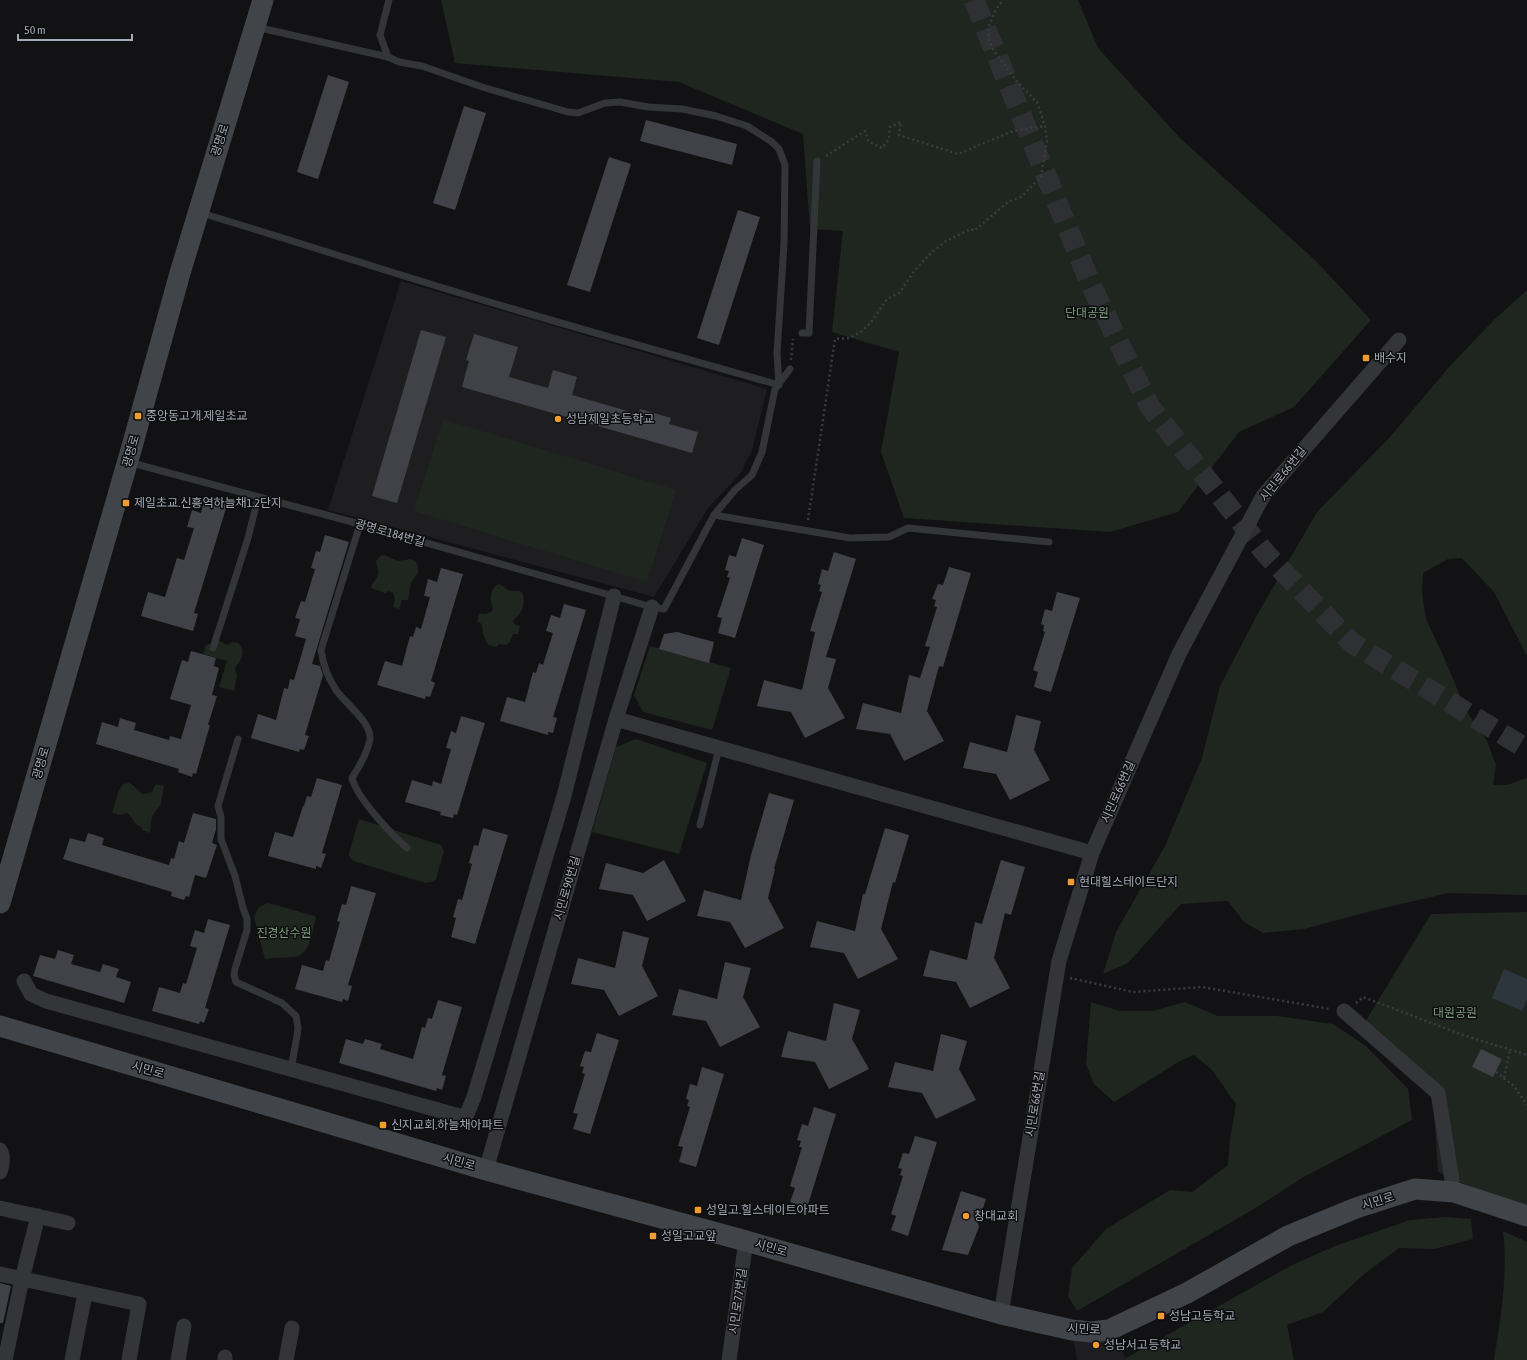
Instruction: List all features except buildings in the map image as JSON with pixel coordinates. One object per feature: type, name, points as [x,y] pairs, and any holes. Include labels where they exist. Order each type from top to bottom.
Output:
[{"type":"main road","name":"광명로","points":[[0,903],[128,462],[178,280],[263,0]]},
{"type":"main road","name":"시민로","points":[[0,1026],[486,1170],[746,1241],[1001,1314],[1072,1330],[1091,1332],[1109,1330],[1187,1293],[1288,1236],[1356,1208],[1415,1189],[1454,1192],[1527,1216]]},
{"type":"street","name":"시민로66번길","points":[[1001,1314],[1058,961],[1092,853],[1179,654],[1263,496],[1399,340]]},
{"type":"street","points":[[24,981],[31,994],[46,1001],[463,1117],[467,1114],[474,1097],[564,796],[614,596]]},
{"type":"street","name":"시민로90번길","points":[[486,1170],[616,719],[652,607]]},
{"type":"street","points":[[616,719],[1092,853]]},
{"type":"street","points":[[1344,1011],[1438,1093],[1454,1192]]},
{"type":"street","points":[[0,1150],[2,1154],[0,1172]]},
{"type":"street","points":[[0,1208],[68,1223]]},
{"type":"street","points":[[5,1360],[22,1279],[38,1216]]},
{"type":"street","name":"시민로77번길","points":[[729,1360],[746,1241]]},
{"type":"street","points":[[0,1274],[85,1294],[139,1304],[129,1360]]},
{"type":"street","points":[[72,1360],[85,1294]]},
{"type":"street","points":[[178,1360],[184,1326]]},
{"type":"street","points":[[286,1360],[292,1328]]},
{"type":"lane","points":[[388,57],[380,35],[389,0]]},
{"type":"lane","points":[[254,26],[388,57],[399,62],[422,66],[482,87],[568,112],[578,113],[604,103],[620,102],[648,107],[682,109],[716,116],[747,126],[772,142],[779,149],[784,165],[784,244],[777,353],[779,385]]},
{"type":"lane","points":[[802,333],[809,333],[818,161]]},
{"type":"lane","points":[[199,212],[306,244],[472,297],[658,352],[779,385]]},
{"type":"lane","points":[[652,607],[664,609],[714,515],[735,490],[752,475],[762,452],[776,389],[790,369]]},
{"type":"lane","name":"광명로184번길","points":[[128,462],[258,498],[360,524],[652,607]]},
{"type":"lane","points":[[213,648],[248,538],[258,498]]},
{"type":"lane","points":[[714,515],[850,538],[890,537],[908,528],[1048,542]]},
{"type":"lane","points":[[360,524],[321,650],[322,659],[329,679],[336,690],[369,729],[370,738],[367,748],[352,778],[354,783],[364,801],[381,822],[407,848]]},
{"type":"lane","points":[[238,739],[218,806],[221,817],[221,839],[235,876],[247,919],[247,930],[234,975],[236,982],[282,1003],[296,1016],[298,1028],[291,1069]]},
{"type":"lane","points":[[700,825],[719,748]]},
{"type":"path","points":[[807,530],[835,339],[850,338],[862,331],[872,321],[887,299],[899,293],[915,270],[933,251],[958,234],[971,229],[974,231],[1008,202],[1021,197],[1041,177],[1047,141],[1045,126],[1037,102],[1018,83],[994,51],[988,38],[989,26],[995,11],[1003,0]]},
{"type":"path","points":[[818,161],[865,131],[869,142],[882,148],[889,139],[890,127],[901,122],[898,135],[958,154],[1013,130],[1045,126]]},
{"type":"path","points":[[1056,975],[1133,992],[1202,987],[1344,1011]]},
{"type":"path","points":[[1363,997],[1463,1035],[1527,1055]]},
{"type":"path","points":[[1504,1078],[1510,1050]]},
{"type":"path","points":[[1496,1072],[1514,1086],[1527,1105]]},
{"type":"shaded area","name":"성남제일초등학교","points":[[401,281],[767,389],[752,450],[740,474],[708,508],[654,597],[328,510]]},
{"type":"shaded area","points":[[1504,969],[1527,979],[1527,1000],[1522,1011],[1492,998]]},
{"type":"shaded area","name":"성남서고등학교","points":[[1072,1330],[1109,1330],[1126,1360],[1077,1360]]},
{"type":"green space","name":"단대공원","points":[[441,0],[1078,0],[1098,48],[1180,138],[1316,261],[1371,320],[1294,407],[1239,432],[1178,512],[1110,532],[904,518],[881,452],[899,352],[832,332],[843,231],[810,229],[803,134],[679,82],[455,63]]},
{"type":"green space","points":[[1527,290],[1527,656],[1494,592],[1462,558],[1448,559],[1423,573],[1422,593],[1426,619],[1467,712],[1487,741],[1496,765],[1493,785],[1507,785],[1527,778],[1527,895],[1449,893],[1379,909],[1304,929],[1263,933],[1244,922],[1228,901],[1181,904],[1128,963],[1103,974],[1116,932],[1165,846],[1202,758],[1220,686],[1257,615],[1317,512],[1390,437],[1449,367],[1495,319]]},
{"type":"green space","points":[[443,419],[676,490],[647,582],[414,511]]},
{"type":"green space","points":[[384,555],[398,561],[411,559],[416,562],[418,566],[418,573],[411,582],[408,600],[402,600],[399,609],[393,607],[395,599],[393,593],[389,591],[385,593],[371,588],[378,574],[376,561],[380,556]]},
{"type":"green space","points":[[499,584],[510,591],[520,591],[523,595],[524,602],[521,611],[513,621],[514,624],[520,626],[518,634],[513,634],[509,643],[505,645],[499,644],[496,647],[488,645],[483,634],[482,624],[477,622],[479,613],[488,614],[492,611],[491,595],[495,586]]},
{"type":"green space","points":[[219,641],[228,645],[232,642],[238,643],[241,646],[243,653],[235,668],[237,676],[234,691],[219,687],[227,661],[203,654],[206,645]]},
{"type":"green space","points":[[650,646],[731,668],[712,730],[643,712],[634,695]]},
{"type":"green space","points":[[636,739],[707,763],[679,854],[592,832],[616,747]]},
{"type":"green space","points":[[129,783],[143,794],[152,792],[156,784],[164,786],[161,804],[152,816],[150,833],[142,830],[141,827],[136,824],[127,813],[120,815],[112,813],[119,790],[123,784]]},
{"type":"green space","points":[[359,819],[441,845],[444,851],[436,879],[432,882],[426,883],[353,861],[349,856],[349,853]]},
{"type":"green space","name":"진경산수원","points":[[268,903],[315,916],[316,918],[310,942],[304,952],[300,955],[294,957],[265,959],[254,917],[259,907]]},
{"type":"green space","name":"대원공원","points":[[1527,912],[1527,1212],[1438,1172],[1433,1096],[1365,1022],[1431,914]]},
{"type":"green space","points":[[1091,1002],[1120,1011],[1152,1011],[1185,1002],[1218,1016],[1277,1016],[1333,1024],[1366,1046],[1408,1089],[1412,1120],[1302,1178],[1254,1209],[1077,1311],[1068,1296],[1072,1268],[1106,1229],[1170,1190],[1192,1192],[1228,1165],[1230,1140],[1236,1104],[1212,1070],[1194,1055],[1180,1061],[1114,1102],[1094,1084],[1086,1064]]},
{"type":"green space","points":[[1445,1217],[1471,1219],[1473,1239],[1434,1249],[1399,1248],[1363,1275],[1323,1312],[1287,1325],[1294,1360],[1126,1360],[1126,1358],[1292,1265],[1335,1246],[1410,1220]]},
{"type":"green space","points":[[1503,1231],[1527,1242],[1527,1360],[1494,1360],[1504,1279],[1505,1263]]},
{"type":"tunnel","points":[[974,0],[1091,285],[1150,407],[1266,554],[1352,643],[1527,749]]},
{"type":"place","name":"배수지","points":[[1366,358]]},
{"type":"place","name":"중앙동고개.제일초교","points":[[138,416]]},
{"type":"place","name":"성남제일초등학교","points":[[558,419]]},
{"type":"place","name":"제일초교.신흥역하늘채1.2단지","points":[[126,503]]},
{"type":"place","name":"현대힐스테이트단지","points":[[1071,882]]},
{"type":"place","name":"신지교회.하늘채아파트","points":[[383,1125]]},
{"type":"place","name":"성일고.힐스테이트아파트","points":[[698,1210]]},
{"type":"place","name":"창대교회","points":[[966,1216]]},
{"type":"place","name":"성일고교앞","points":[[653,1236]]},
{"type":"place","name":"성남고등학교","points":[[1161,1316]]},
{"type":"place","name":"성남서고등학교","points":[[1096,1345]]}]
